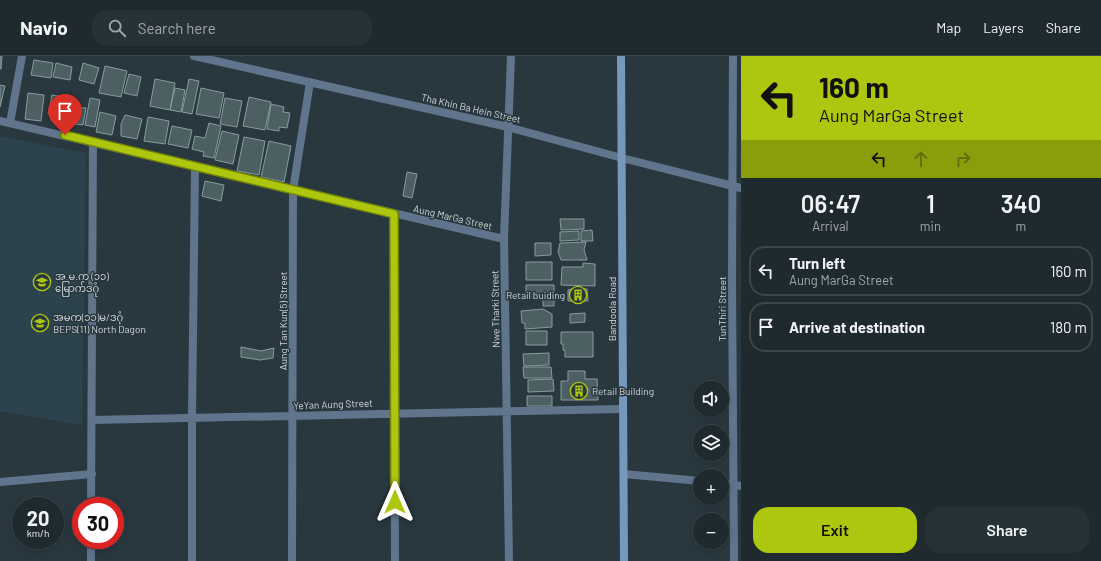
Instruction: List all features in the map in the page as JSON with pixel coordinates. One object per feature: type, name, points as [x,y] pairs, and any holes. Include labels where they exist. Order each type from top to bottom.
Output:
[{"type":"street","points":[[10,122],[22,56]]},
{"type":"street","name":"Tha Khin Ba Hein Street","points":[[194,56],[216,58],[310,82],[508,127],[741,188]]},
{"type":"street","name":"Nwe Tharki Street","points":[[509,561],[508,411],[504,239],[511,56]]},
{"type":"street","name":"Bandoola Road","points":[[621,56],[624,561]]},
{"type":"street","name":"TunThiri Street","points":[[732,56],[732,281],[737,389],[737,485],[734,561]]},
{"type":"street","points":[[732,75],[741,77]]},
{"type":"street","name":"Aung Tan Kun(5) Street","points":[[292,561],[294,190],[310,82]]},
{"type":"street","name":"Aung MarGa Street","points":[[0,121],[93,141],[196,167],[504,239]]},
{"type":"street","points":[[91,497],[93,141]]},
{"type":"street","points":[[192,561],[192,418],[196,167]]},
{"type":"street","points":[[394,214],[395,561]]},
{"type":"street","points":[[732,281],[741,284]]},
{"type":"street","name":"YeYan Aung Street","points":[[92,420],[394,412],[622,409]]},
{"type":"street","points":[[0,482],[92,474]]},
{"type":"street","points":[[624,474],[693,480]]},
{"type":"street","points":[[91,549],[91,561]]},
{"type":"shaded area","name":"အ.မ.က (၁၁) မြောက်ဒဂုံ","points":[[0,136],[86,153],[82,425],[0,411]]},
{"type":"building","points":[[0,56],[2,56],[1,69],[0,69]]},
{"type":"building","points":[[34,60],[53,63],[51,78],[31,75]]},
{"type":"building","points":[[56,63],[72,67],[70,80],[53,77]]},
{"type":"building","points":[[83,63],[99,68],[94,84],[79,80]]},
{"type":"building","points":[[105,66],[127,71],[121,97],[99,93]]},
{"type":"building","points":[[129,74],[141,77],[137,96],[124,93]]},
{"type":"building","points":[[155,79],[175,83],[170,110],[150,106]]},
{"type":"building","points":[[189,79],[199,81],[192,114],[182,112]]},
{"type":"building","points":[[0,85],[5,86],[0,107]]},
{"type":"building","points":[[175,88],[185,90],[181,112],[170,110]]},
{"type":"building","points":[[201,88],[224,93],[219,118],[196,114]]},
{"type":"building","points":[[28,93],[44,95],[41,121],[25,119]]},
{"type":"building","points":[[52,95],[64,97],[60,117],[48,114]]},
{"type":"building","points":[[249,97],[271,102],[265,130],[243,126]]},
{"type":"building","points":[[90,98],[100,100],[95,127],[85,125]]},
{"type":"building","points":[[225,98],[242,101],[237,127],[220,124]]},
{"type":"building","points":[[271,104],[284,107],[283,112],[290,113],[287,128],[279,127],[279,131],[267,129]]},
{"type":"building","points":[[77,107],[86,108],[83,125],[75,124]]},
{"type":"building","points":[[100,112],[116,116],[112,135],[96,132]]},
{"type":"building","points":[[125,115],[142,119],[137,139],[121,136],[121,124]]},
{"type":"building","points":[[148,117],[169,121],[165,144],[144,141]]},
{"type":"building","points":[[209,123],[221,126],[214,158],[203,156],[204,152],[192,149],[195,136],[205,138]]},
{"type":"building","points":[[172,126],[192,130],[188,148],[168,144]]},
{"type":"building","points":[[222,131],[239,135],[233,164],[215,160]]},
{"type":"building","points":[[244,137],[265,141],[259,175],[237,171]]},
{"type":"building","points":[[269,141],[291,146],[284,182],[261,177]]},
{"type":"building","points":[[407,172],[417,174],[412,198],[403,196]]},
{"type":"building","points":[[205,181],[224,185],[221,201],[202,196]]},
{"type":"building","points":[[560,219],[584,219],[584,229],[561,230]]},
{"type":"building","points":[[592,230],[593,241],[581,241],[581,231]]},
{"type":"building","points":[[579,231],[579,240],[560,241],[560,232]]},
{"type":"building","points":[[586,242],[584,250],[587,260],[561,260],[558,252],[560,243]]},
{"type":"building","points":[[535,243],[551,243],[551,255],[535,256]]},
{"type":"building","points":[[526,262],[552,262],[552,280],[526,280]]},
{"type":"building","points":[[583,263],[595,264],[595,286],[561,285],[562,267],[583,267]]},
{"type":"building","points":[[526,285],[554,285],[554,306],[543,306],[543,298],[526,297]]},
{"type":"building","name":"Retail buiding","points":[[576,288],[587,289],[588,301],[568,301],[568,290]]},
{"type":"building","points":[[543,309],[552,314],[552,327],[525,329],[525,323],[522,323],[521,311]]},
{"type":"building","points":[[585,313],[585,322],[570,323],[570,314]]},
{"type":"building","points":[[526,331],[547,331],[547,345],[526,345]]},
{"type":"building","name":"Retail Building","points":[[561,332],[593,332],[593,357],[565,357],[565,350],[563,350],[563,344],[561,344]]},
{"type":"building","points":[[241,347],[261,351],[274,348],[273,358],[260,360],[241,357]]},
{"type":"building","points":[[549,353],[549,365],[524,366],[523,354]]},
{"type":"building","points":[[523,367],[551,367],[552,378],[524,378]]},
{"type":"building","name":"Retail Building","points":[[568,371],[585,371],[585,379],[597,379],[598,400],[561,400],[561,381],[568,381]]},
{"type":"building","points":[[553,379],[554,391],[528,392],[528,380]]},
{"type":"building","points":[[527,396],[552,396],[552,406],[527,406]]},
{"type":"place","name":"အ.မ.က (၁၁) မြောက်ဒဂုံ","points":[[42,282]]},
{"type":"place","name":"Retail buiding","points":[[578,295]]},
{"type":"place","name":"အမက(၁၁)မ/ဒဂုံ BEPS(11) North Dagon","points":[[40,323]]},
{"type":"place","name":"Retail Building","points":[[579,391]]},
{"type":"route","points":[[65,135],[394,214],[395,502]]}]
